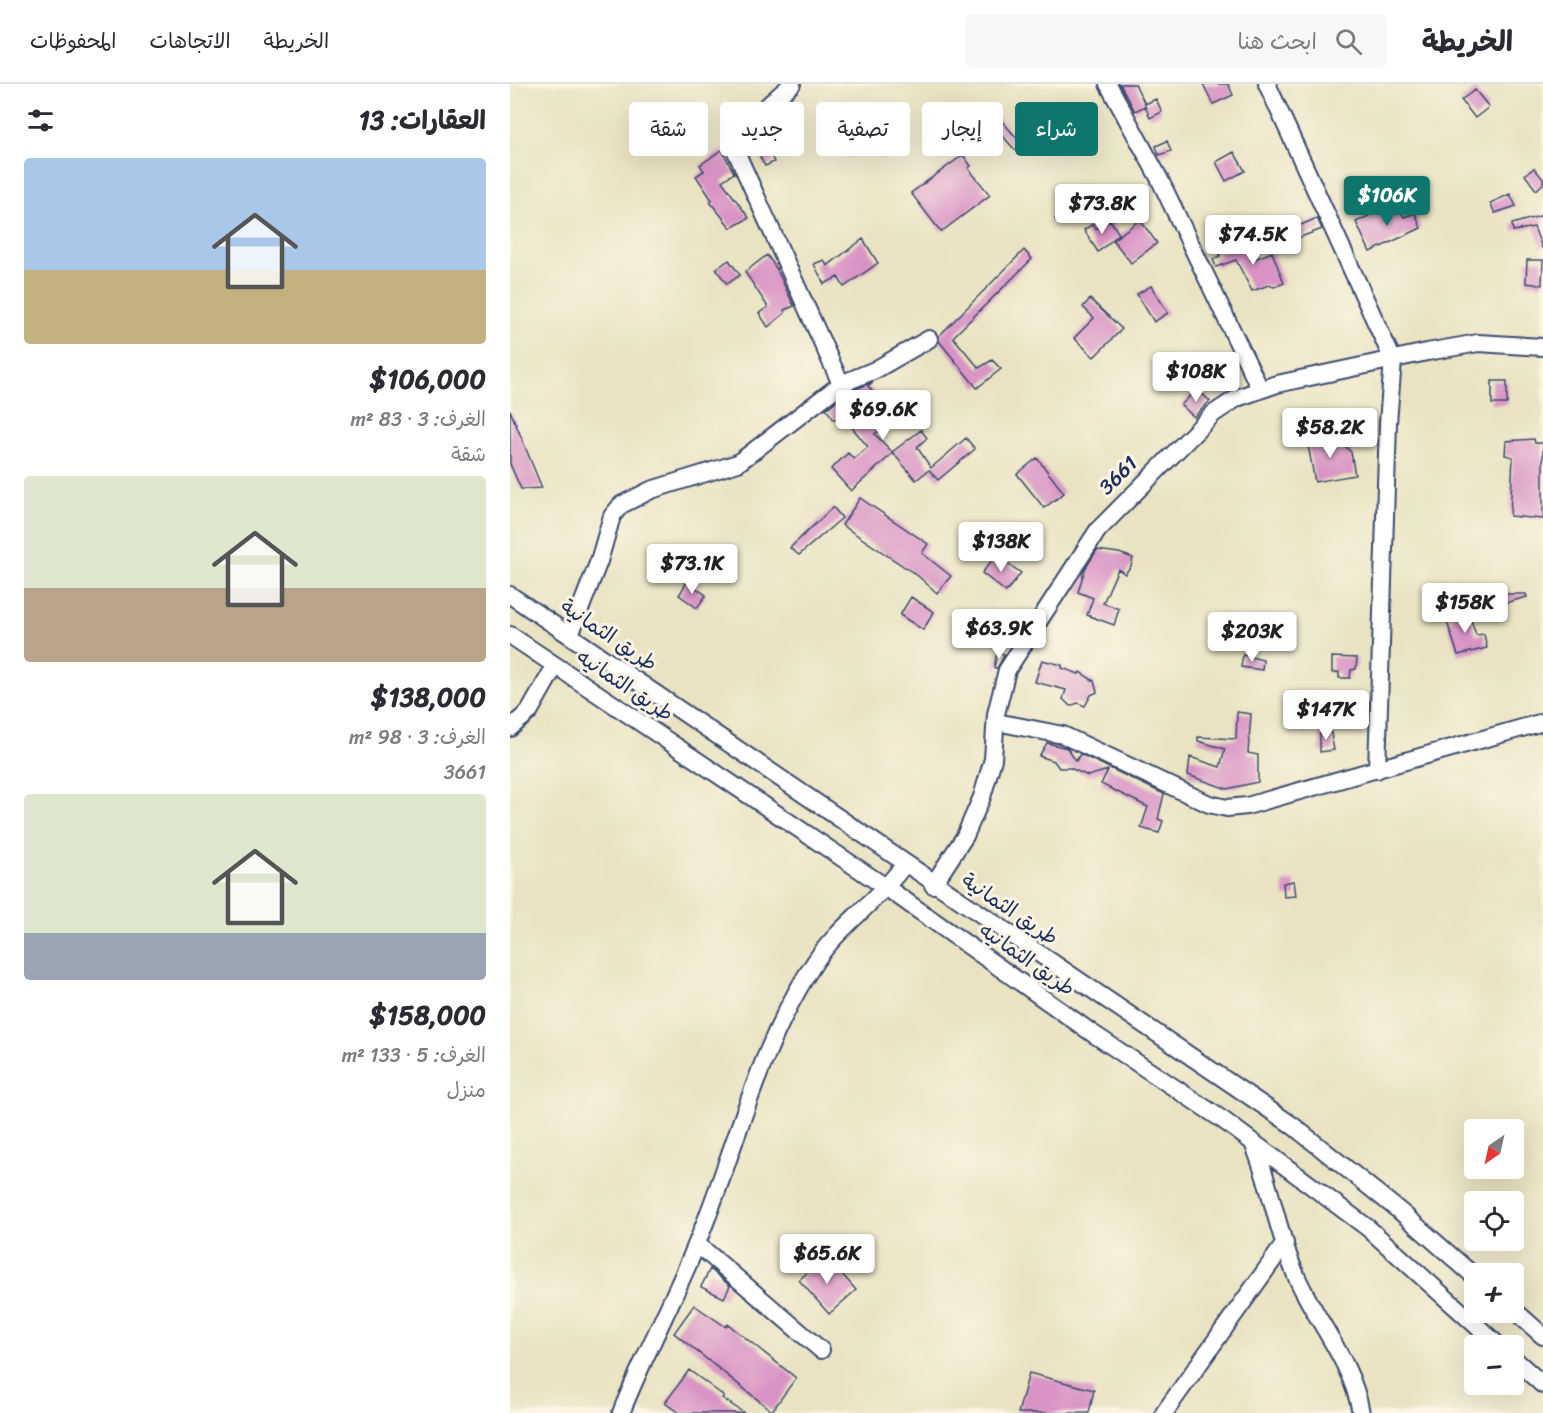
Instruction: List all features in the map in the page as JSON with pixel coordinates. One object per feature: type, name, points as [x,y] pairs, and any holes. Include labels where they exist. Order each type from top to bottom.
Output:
[{"type":"street","points":[[792,84],[737,133],[733,145],[841,384]]},
{"type":"street","points":[[1108,84],[1159,178],[1260,389]]},
{"type":"street","points":[[1267,84],[1393,360],[1388,423],[1377,770]]},
{"type":"street","points":[[570,635],[598,561],[609,524],[621,505],[651,490],[738,463],[841,384],[875,370],[929,339]]},
{"type":"street","name":"3661","points":[[933,885],[975,817],[993,759],[996,722],[1007,670],[1098,530],[1213,414],[1237,399],[1260,389],[1478,343],[1543,348]]},
{"type":"street","name":"طريق الثمانية","points":[[510,595],[933,885],[1292,1125],[1402,1213],[1464,1267]]},
{"type":"street","name":"طريق الثمانيه","points":[[510,635],[887,888],[1253,1143],[1368,1228],[1487,1335]]},
{"type":"street","points":[[510,728],[529,712],[555,666]]},
{"type":"street","points":[[996,722],[1063,735],[1209,804],[1227,808],[1247,806],[1543,722]]},
{"type":"street","points":[[621,1413],[697,1244],[749,1098],[784,1016],[816,961],[833,939],[887,888],[904,865]]},
{"type":"street","points":[[1253,1143],[1263,1166],[1285,1243],[1306,1299],[1352,1378],[1361,1413]]},
{"type":"street","points":[[1164,1413],[1285,1243]]},
{"type":"street","points":[[697,1244],[821,1350]]},
{"type":"street","points":[[1524,1319],[1543,1336]]},
{"type":"street","points":[[1524,1368],[1543,1385]]},
{"type":"building","points":[[1120,84],[1135,84],[1145,104],[1156,99],[1162,112],[1150,118],[1145,106],[1135,111]]},
{"type":"building","points":[[1203,84],[1228,84],[1233,95],[1213,104]]},
{"type":"building","points":[[1475,90],[1489,107],[1475,118],[1461,100]]},
{"type":"building","points":[[1003,122],[1015,136],[1015,150],[1003,136]]},
{"type":"building","points":[[1167,141],[1171,151],[1159,155],[1156,146]]},
{"type":"building","points":[[720,151],[720,156],[725,156],[734,173],[722,181],[749,218],[731,228],[710,202],[712,200],[696,176],[704,171],[700,165]]},
{"type":"building","points":[[1234,152],[1245,171],[1226,181],[1216,162]]},
{"type":"building","points":[[771,156],[774,162],[765,166],[760,157]]},
{"type":"building","points":[[964,156],[971,166],[968,168],[990,195],[941,232],[911,193]]},
{"type":"building","points":[[1534,168],[1543,179],[1543,184],[1536,190],[1525,175]]},
{"type":"building","points":[[1510,194],[1516,206],[1495,213],[1490,203]]},
{"type":"building","points":[[1396,202],[1404,217],[1415,213],[1421,228],[1370,252],[1356,222]]},
{"type":"building","points":[[1065,207],[1073,214],[1064,224],[1060,224],[1055,219]]},
{"type":"building","points":[[1543,215],[1543,248],[1534,227],[1513,231],[1512,224]]},
{"type":"building","points":[[1317,218],[1322,229],[1298,238],[1294,228]]},
{"type":"building","points":[[1110,220],[1119,234],[1098,252],[1084,230],[1093,224],[1096,229]]},
{"type":"building","points":[[1140,220],[1157,243],[1131,263],[1113,240]]},
{"type":"building","points":[[863,239],[878,263],[844,287],[838,277],[824,284],[814,264],[824,260],[827,266]]},
{"type":"building","points":[[1241,244],[1249,244],[1255,259],[1272,252],[1284,283],[1252,291],[1236,260],[1216,267],[1213,259],[1220,256],[1219,252]]},
{"type":"building","points":[[1024,250],[1032,259],[953,337],[979,368],[992,360],[1001,369],[977,388],[939,341],[939,336]]},
{"type":"building","points":[[767,255],[776,268],[794,306],[784,310],[785,313],[768,327],[759,313],[768,307],[745,272]]},
{"type":"building","points":[[729,260],[740,275],[727,284],[716,269]]},
{"type":"building","points":[[1527,260],[1543,260],[1542,285],[1526,283]]},
{"type":"building","points":[[1151,286],[1168,313],[1154,322],[1137,294]]},
{"type":"building","points":[[1090,299],[1122,329],[1094,357],[1074,338],[1094,318],[1083,307]]},
{"type":"building","points":[[1492,381],[1507,381],[1507,404],[1492,404]]},
{"type":"building","points":[[873,382],[868,386],[895,418],[875,434],[892,452],[921,430],[927,438],[917,447],[931,468],[966,438],[975,449],[938,480],[929,470],[916,480],[893,453],[851,491],[831,469],[848,453],[854,459],[868,447],[841,414],[834,420],[826,409],[846,393]]},
{"type":"building","points":[[1197,389],[1210,401],[1194,417],[1181,405]]},
{"type":"building","points":[[510,410],[542,488],[521,489],[510,464]]},
{"type":"building","points":[[1326,437],[1343,444],[1351,452],[1355,475],[1315,482],[1307,440]]},
{"type":"building","points":[[1534,439],[1535,443],[1543,443],[1543,519],[1510,516],[1513,457],[1505,455],[1506,441]]},
{"type":"building","points":[[1037,458],[1064,493],[1044,508],[1017,474]]},
{"type":"building","points":[[860,498],[928,544],[922,553],[951,576],[937,593],[918,576],[842,525]]},
{"type":"building","points":[[833,507],[842,518],[799,555],[790,548]]},
{"type":"building","points":[[1097,550],[1119,553],[1133,558],[1125,574],[1118,569],[1103,603],[1119,609],[1114,625],[1087,615],[1093,598],[1078,592],[1085,569]]},
{"type":"building","points":[[996,555],[1021,573],[1006,592],[982,573]]},
{"type":"building","points":[[687,582],[706,595],[697,608],[679,595]]},
{"type":"building","points":[[1497,594],[1526,594],[1527,597],[1479,610],[1476,600]]},
{"type":"building","points":[[911,597],[934,612],[923,630],[900,615]]},
{"type":"building","points":[[1468,611],[1476,635],[1484,634],[1487,648],[1458,655],[1447,622],[1453,620],[1452,614]]},
{"type":"building","points":[[997,653],[1005,654],[997,668],[994,668]]},
{"type":"building","points":[[1243,655],[1263,660],[1262,670],[1241,667]]},
{"type":"building","points":[[1332,657],[1357,658],[1356,669],[1351,670],[1350,678],[1339,678],[1339,672],[1332,673]]},
{"type":"building","points":[[1042,660],[1062,665],[1062,668],[1079,674],[1080,672],[1094,681],[1097,692],[1091,695],[1085,706],[1078,703],[1070,706],[1063,699],[1066,690],[1035,682]]},
{"type":"building","points":[[1237,712],[1251,714],[1248,753],[1258,755],[1258,782],[1227,789],[1188,775],[1190,757],[1220,767],[1225,749],[1198,741],[1198,737],[1236,739]]},
{"type":"building","points":[[1330,729],[1334,750],[1320,752],[1320,730]]},
{"type":"building","points":[[1047,743],[1067,748],[1076,761],[1080,754],[1164,794],[1158,819],[1163,821],[1159,833],[1141,828],[1148,807],[1101,784],[1108,770],[1088,776],[1070,768],[1059,768],[1054,761],[1039,756]]},
{"type":"building","points":[[1294,881],[1296,896],[1284,897],[1283,883]]},
{"type":"building","points":[[826,1256],[856,1290],[829,1314],[799,1280]]},
{"type":"building","points":[[710,1269],[730,1286],[724,1298],[701,1287]]},
{"type":"building","points":[[694,1305],[726,1327],[728,1324],[796,1378],[772,1411],[674,1333]]},
{"type":"building","points":[[689,1370],[744,1413],[679,1413],[665,1403]]},
{"type":"building","points":[[1029,1373],[1094,1390],[1089,1413],[1018,1413]]}]
